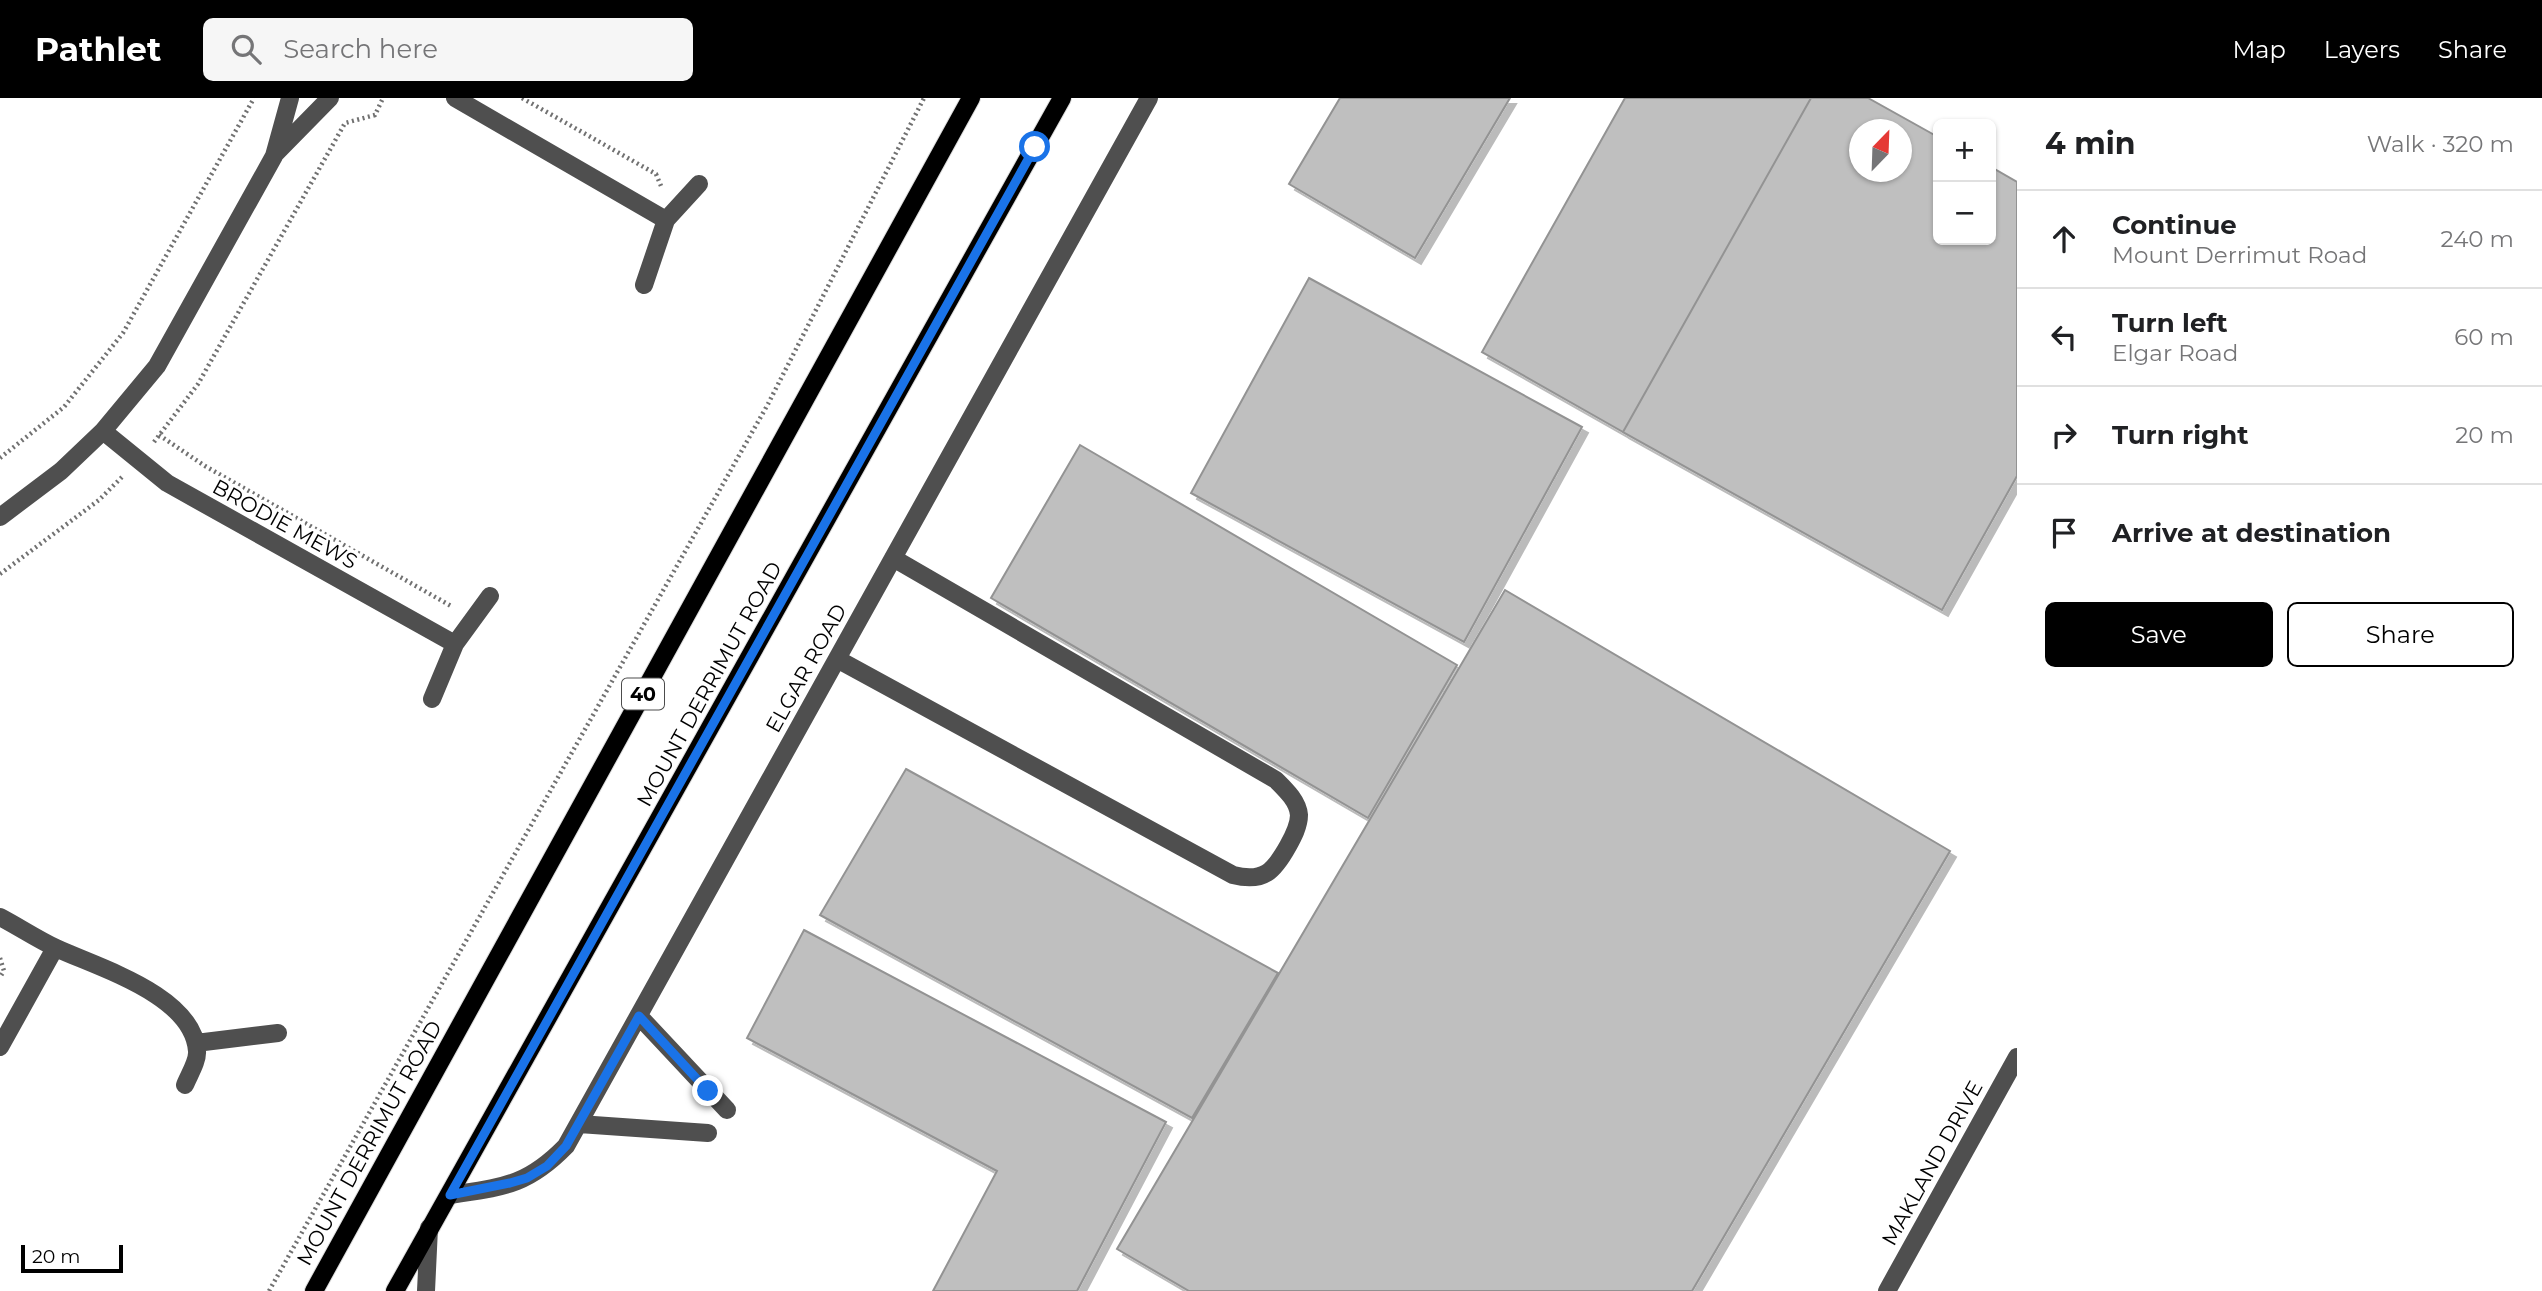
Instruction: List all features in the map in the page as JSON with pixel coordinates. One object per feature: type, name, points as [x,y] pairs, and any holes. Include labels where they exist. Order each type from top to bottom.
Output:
[{"type":"main road","name":"MOUNT DERRIMUT ROAD","points":[[314,1291],[971,98]]},
{"type":"main road","name":"MOUNT DERRIMUT ROAD","points":[[395,1291],[1062,98]]},
{"type":"street","points":[[0,517],[61,471],[103,431],[157,366],[274,156],[290,98]]},
{"type":"street","points":[[274,156],[330,98]]},
{"type":"street","points":[[455,98],[659,217]]},
{"type":"street","name":"ELGAR ROAD","points":[[450,1195],[493,1188],[527,1178],[547,1166],[566,1146],[1149,98]]},
{"type":"street","points":[[644,285],[659,217],[699,184]]},
{"type":"street","name":"BRODIE MEWS","points":[[103,431],[138,461],[191,498],[455,644]]},
{"type":"street","points":[[836,659],[1233,874],[1248,878],[1264,875],[1276,866],[1295,834],[1299,814],[1291,795],[1276,780],[893,558]]},
{"type":"street","points":[[432,699],[455,644],[491,596]]},
{"type":"street","points":[[0,917],[55,948],[129,979],[167,1002],[193,1031],[196,1043],[198,1054],[185,1085]]},
{"type":"street","points":[[0,1047],[55,948]]},
{"type":"street","points":[[639,1016],[727,1110]]},
{"type":"street","points":[[196,1043],[278,1033]]},
{"type":"street","name":"MAKLAND DRIVE","points":[[1887,1291],[2017,1057]]},
{"type":"street","points":[[579,1124],[708,1133]]},
{"type":"street","points":[[426,1291],[429,1228]]},
{"type":"path","points":[[0,458],[64,407],[123,333],[254,98]]},
{"type":"path","points":[[0,574],[99,500],[138,461],[159,435],[198,384],[345,122],[375,115],[383,98]]},
{"type":"path","points":[[522,98],[656,174],[662,183],[659,217]]},
{"type":"path","points":[[269,1291],[768,404],[923,98]]},
{"type":"path","points":[[159,435],[205,466],[437,596],[472,620]]},
{"type":"path","points":[[0,958],[4,971],[0,977]]},
{"type":"building","points":[[1340,98],[1510,98],[1415,258],[1289,184]]},
{"type":"building","points":[[1625,98],[1811,98],[1623,432],[1482,352]]},
{"type":"building","points":[[1811,98],[1868,98],[1906,119],[1849,119],[1849,182],[1912,182],[1912,123],[1933,134],[1933,245],[1996,245],[1996,170],[2017,182],[2017,476],[1942,610],[1623,432]]},
{"type":"building","points":[[1309,278],[1582,427],[1464,642],[1191,493]]},
{"type":"building","points":[[1080,445],[1457,665],[1368,818],[991,598]]},
{"type":"building","points":[[1505,590],[1950,851],[1692,1291],[1189,1291],[1117,1249]]},
{"type":"building","points":[[906,769],[1278,973],[1192,1118],[820,915]]},
{"type":"building","points":[[804,930],[1166,1122],[1077,1291],[933,1291],[997,1171],[747,1038]]},
{"type":"route","points":[[708,1091],[639,1016],[566,1146],[547,1166],[527,1178],[493,1188],[450,1195],[1035,147]]}]
